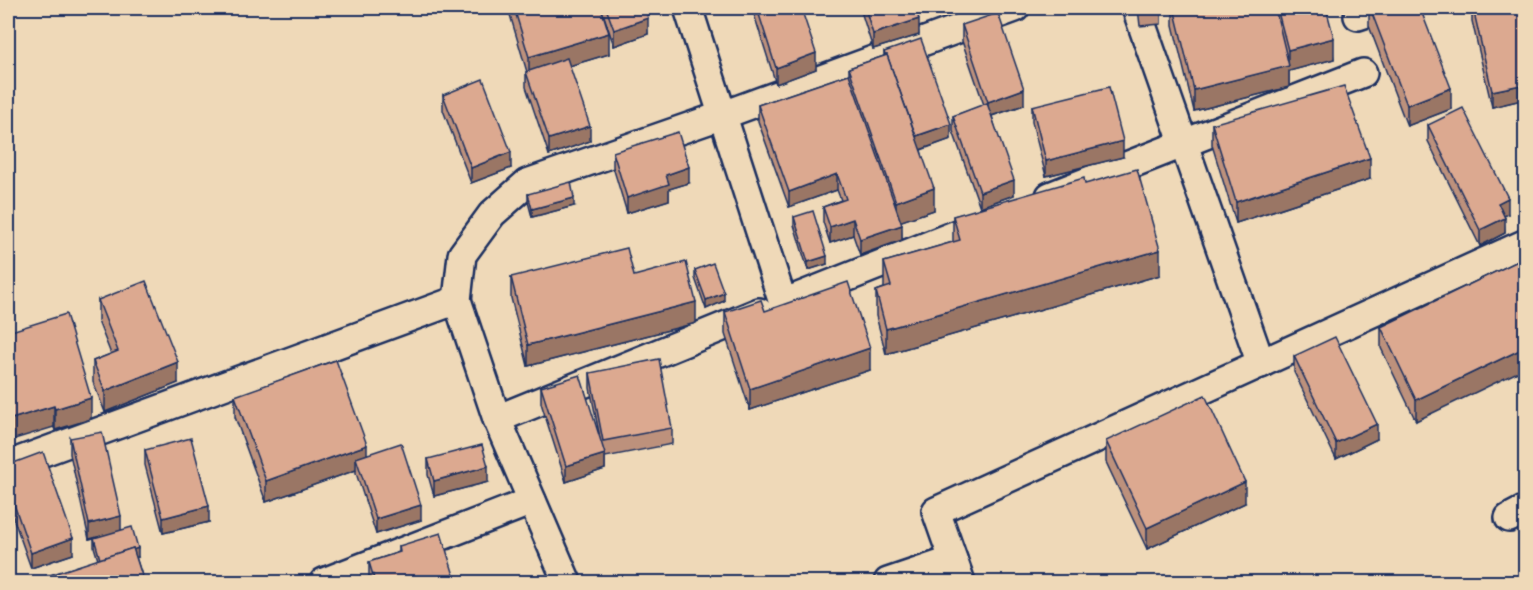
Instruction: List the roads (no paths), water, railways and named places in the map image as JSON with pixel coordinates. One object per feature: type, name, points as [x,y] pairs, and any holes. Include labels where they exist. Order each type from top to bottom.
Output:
[{"type":"street","points":[[688,8],[783,303]]},
{"type":"street","points":[[567,582],[497,419],[457,300],[462,255],[492,214],[527,183],[723,115],[1015,8]]},
{"type":"street","points":[[1136,8],[1261,364]]},
{"type":"street","points":[[497,419],[1363,73]]},
{"type":"street","points":[[888,582],[957,571],[936,511],[1526,243]]},
{"type":"street","points":[[8,465],[457,300]]},
{"type":"street","points":[[324,582],[532,501]]}]
